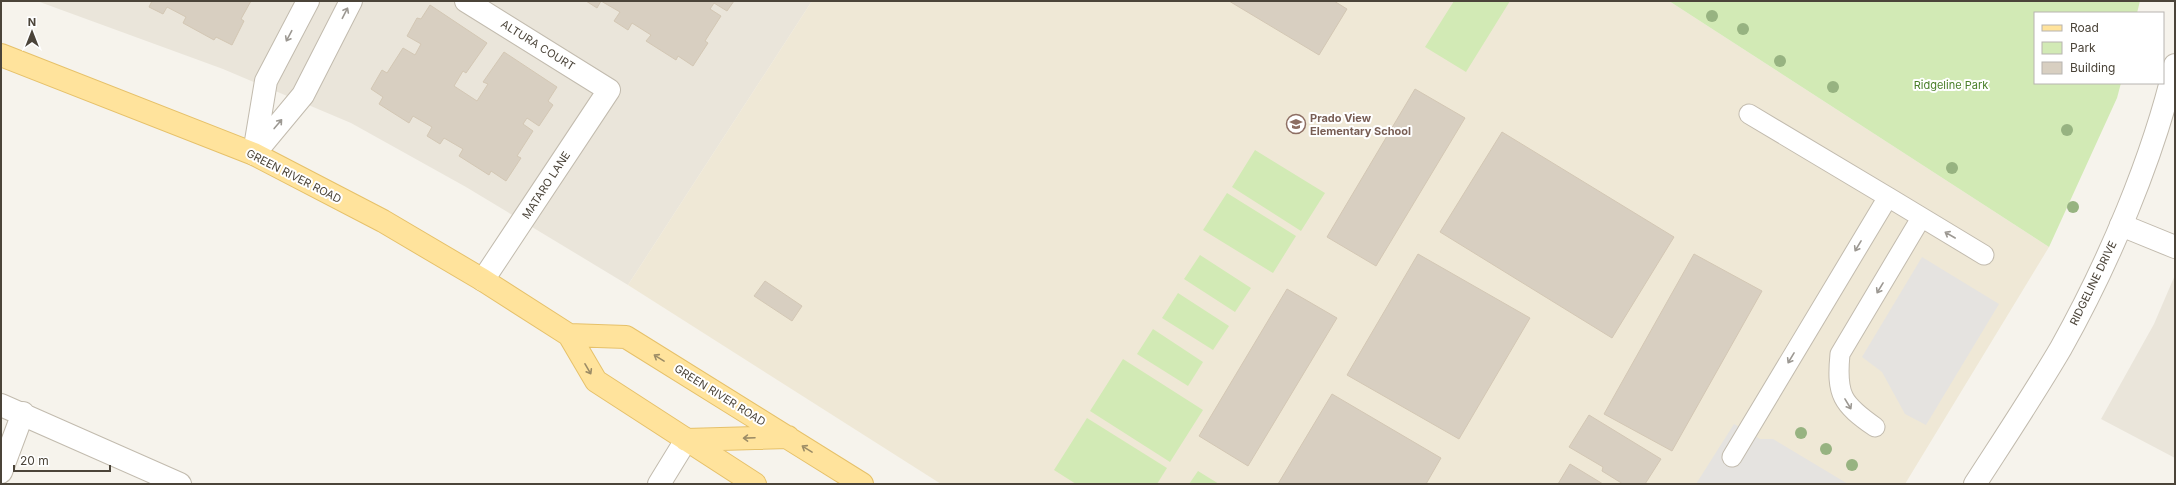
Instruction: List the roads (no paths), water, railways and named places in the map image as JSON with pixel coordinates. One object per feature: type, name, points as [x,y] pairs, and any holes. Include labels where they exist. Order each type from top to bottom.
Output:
[{"type":"main road","name":"GREEN RIVER ROAD","points":[[1,55],[254,154],[383,221],[483,280],[569,335],[596,382],[755,484]]},
{"type":"main road","name":"GREEN RIVER ROAD","points":[[569,335],[626,337],[862,484]]},
{"type":"main road","points":[[686,440],[788,437]]},
{"type":"street","points":[[254,154],[266,81],[308,1]]},
{"type":"street","points":[[254,154],[303,95],[351,1]]},
{"type":"street","name":"ALTURA COURT","points":[[466,1],[489,7],[609,90]]},
{"type":"street","name":"RIDGELINE DRIVE","points":[[1975,484],[2060,349],[2121,225],[2151,146],[2175,65]]},
{"type":"street","name":"MATARO LANE","points":[[483,280],[609,90]]},
{"type":"street","points":[[2121,225],[2175,246]]},
{"type":"street","points":[[1,405],[23,413],[180,484]]},
{"type":"street","points":[[1,472],[23,413]]},
{"type":"street","points":[[659,484],[686,440]]},
{"type":"lane","points":[[1749,114],[1984,255]]},
{"type":"lane","points":[[1732,457],[1888,197]]},
{"type":"lane","points":[[1875,426],[1851,410],[1841,392],[1838,375],[1840,354],[1922,218]]},
{"type":"place","name":"Prado View Elementary School","points":[[1296,124]]},
{"type":"park label","name":"Ridgeline Park","points":[[1951,85]]}]
